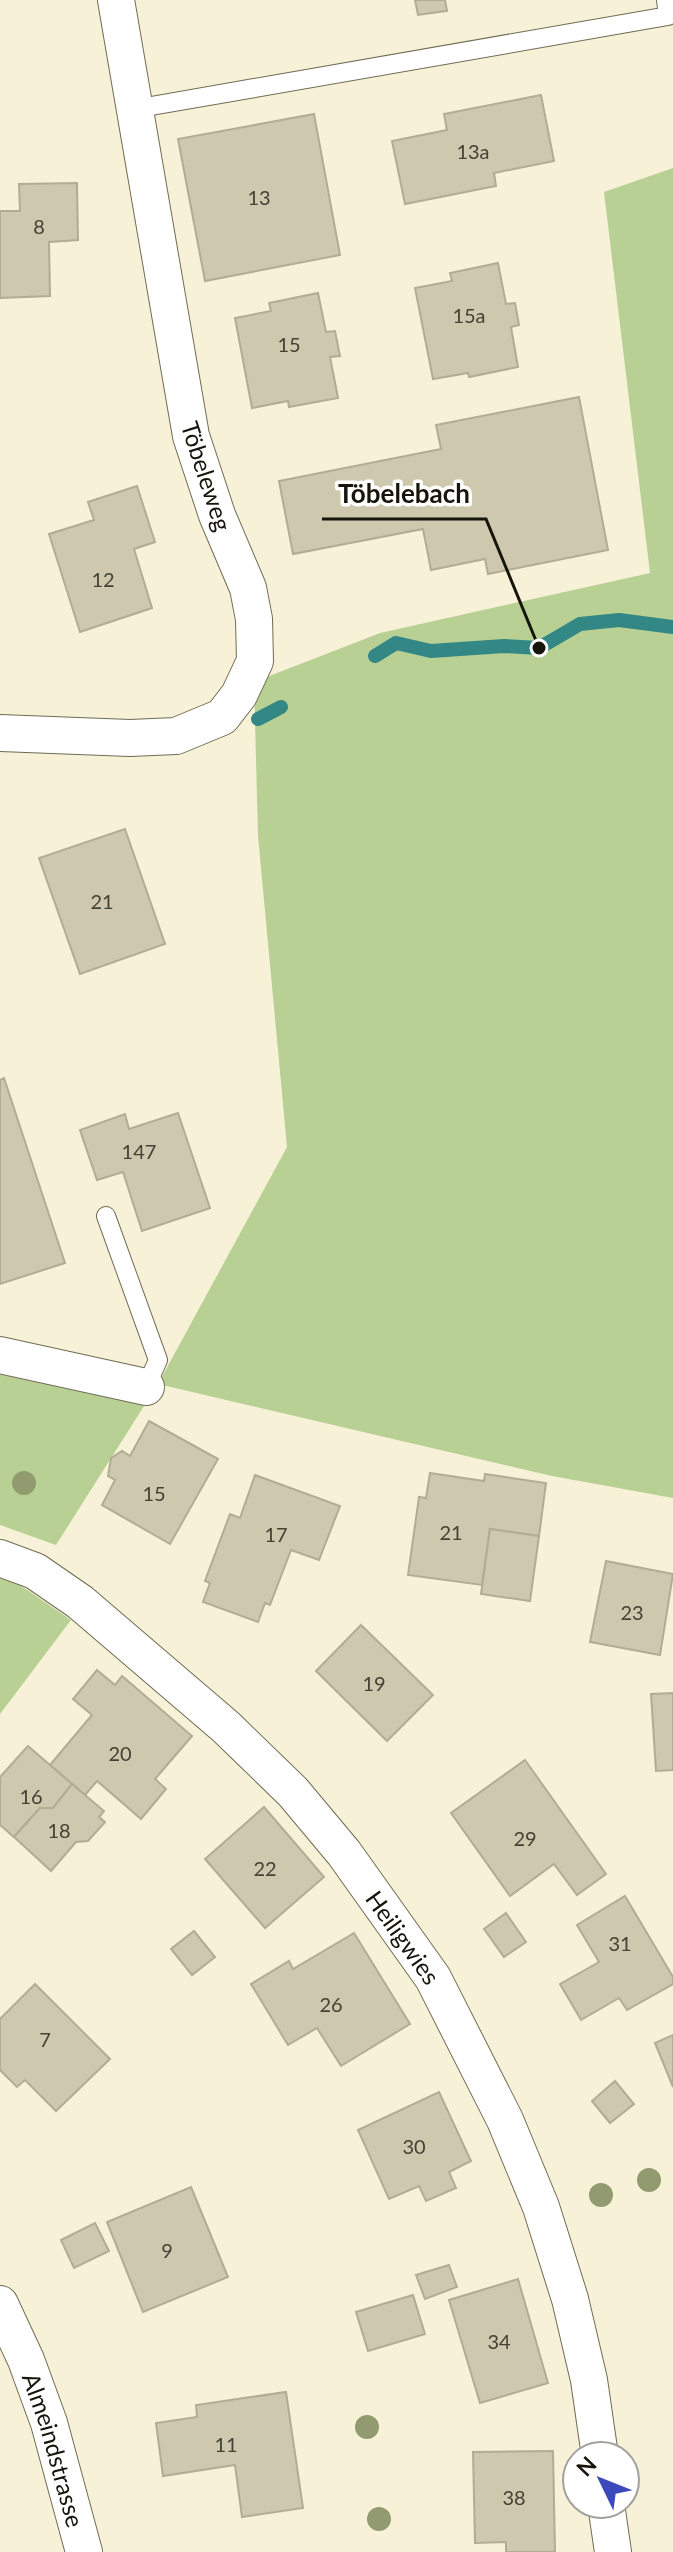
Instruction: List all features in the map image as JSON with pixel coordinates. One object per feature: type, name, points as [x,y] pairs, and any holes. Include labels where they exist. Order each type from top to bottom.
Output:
[{"type":"street","name":"Töbeleweg","points":[[0,733],[130,738],[176,736],[222,717],[239,695],[255,661],[254,619],[248,588],[217,515],[191,436],[116,0]]},
{"type":"street","points":[[0,1355],[146,1387]]},
{"type":"street","name":"Heiligwies","points":[[0,1558],[35,1571],[80,1602],[237,1737],[293,1792],[344,1853],[433,1978],[505,2120],[541,2207],[576,2326],[589,2380],[598,2440]]},
{"type":"street","name":"Almeindstrasse","points":[[0,2304],[26,2360],[49,2423],[84,2552]]},
{"type":"street","points":[[608,2520],[613,2552]]},
{"type":"lane","points":[[134,109],[668,16],[666,0]]},
{"type":"lane","points":[[106,1216],[158,1360],[146,1387]]},
{"type":"green space","points":[[673,168],[673,1498],[552,1476],[158,1384],[287,1147],[258,836],[254,682],[380,633],[650,573],[604,192]]},
{"type":"green space","points":[[0,1362],[158,1384],[56,1545],[0,1525]]},
{"type":"green space","points":[[0,1577],[14,1581],[71,1620],[0,1714]]},
{"type":"building","points":[[415,0],[445,0],[447,11],[418,15]]},
{"type":"building","points":[[541,95],[554,161],[494,173],[496,186],[405,204],[392,141],[447,130],[444,114]]},
{"type":"building","points":[[314,114],[340,255],[205,281],[178,139]]},
{"type":"building","points":[[77,183],[78,240],[49,242],[50,296],[0,298],[0,211],[20,211],[19,184]]},
{"type":"building","points":[[498,263],[506,304],[515,303],[519,325],[511,327],[518,367],[469,377],[468,373],[433,379],[415,288],[452,281],[450,273]]},
{"type":"building","points":[[318,293],[326,332],[335,331],[340,356],[330,357],[338,398],[289,407],[288,401],[252,408],[235,318],[271,311],[269,303]]},
{"type":"building","points":[[579,397],[608,550],[488,574],[485,559],[431,570],[423,529],[293,554],[279,481],[441,449],[436,425]]},
{"type":"building","points":[[137,486],[155,542],[134,549],[152,608],[80,632],[49,534],[94,520],[88,502]]},
{"type":"building","points":[[125,829],[165,944],[80,974],[39,858]]},
{"type":"building","points":[[4,1078],[65,1263],[0,1284],[0,1080]]},
{"type":"building","points":[[178,1113],[210,1208],[142,1231],[123,1172],[97,1180],[80,1130],[125,1114],[129,1129]]},
{"type":"building","points":[[149,1421],[218,1459],[170,1544],[102,1505],[115,1480],[108,1476],[111,1458],[122,1451],[130,1456]]},
{"type":"building","points":[[430,1473],[484,1481],[485,1474],[546,1483],[539,1536],[490,1529],[482,1585],[408,1575],[419,1497],[426,1498]]},
{"type":"building","points":[[255,1475],[340,1506],[319,1560],[291,1550],[270,1605],[265,1603],[258,1622],[203,1602],[210,1583],[205,1581],[230,1514],[240,1518]]},
{"type":"building","points":[[490,1529],[539,1536],[530,1601],[481,1594]]},
{"type":"building","points":[[606,1561],[673,1574],[660,1655],[590,1642]]},
{"type":"building","points":[[361,1625],[433,1695],[387,1741],[316,1671]]},
{"type":"building","points":[[97,1670],[115,1685],[122,1676],[192,1736],[155,1779],[166,1789],[141,1819],[97,1781],[85,1795],[50,1765],[92,1715],[73,1699]]},
{"type":"building","points":[[673,1693],[673,1770],[656,1771],[651,1694]]},
{"type":"building","points":[[28,1746],[72,1784],[53,1808],[40,1808],[14,1837],[0,1825],[0,1777]]},
{"type":"building","points":[[525,1760],[606,1874],[577,1895],[554,1864],[510,1896],[451,1813]]},
{"type":"building","points":[[72,1784],[104,1811],[99,1817],[105,1822],[88,1841],[76,1842],[51,1871],[14,1837],[40,1808],[53,1808]]},
{"type":"building","points":[[264,1807],[324,1877],[265,1928],[205,1859]]},
{"type":"building","points":[[625,1896],[673,1977],[673,1984],[627,2010],[619,1998],[581,2020],[560,1984],[599,1962],[577,1925]]},
{"type":"building","points":[[506,1913],[526,1942],[504,1957],[484,1929]]},
{"type":"building","points":[[194,1931],[215,1957],[192,1975],[171,1949]]},
{"type":"building","points":[[354,1933],[410,2024],[341,2066],[317,2028],[288,2045],[251,1984],[289,1961],[293,1969]]},
{"type":"building","points":[[35,1984],[110,2059],[56,2111],[25,2080],[17,2087],[0,2070],[0,2019]]},
{"type":"building","points":[[673,2035],[673,2087],[655,2043]]},
{"type":"building","points":[[615,2081],[634,2104],[610,2123],[592,2101]]},
{"type":"building","points":[[439,2092],[471,2161],[449,2172],[456,2188],[426,2201],[419,2186],[389,2199],[358,2130]]},
{"type":"building","points":[[191,2187],[228,2277],[143,2312],[107,2222]]},
{"type":"building","points":[[95,2223],[109,2251],[74,2268],[61,2240]]},
{"type":"building","points":[[449,2265],[457,2287],[425,2299],[416,2275]]},
{"type":"building","points":[[518,2279],[548,2383],[480,2403],[449,2300]]},
{"type":"building","points":[[413,2295],[425,2334],[368,2351],[356,2312]]},
{"type":"building","points":[[286,2392],[303,2508],[242,2517],[235,2465],[163,2476],[156,2423],[197,2417],[196,2405]]},
{"type":"building","points":[[553,2451],[555,2552],[506,2552],[506,2542],[475,2543],[473,2452]]},
{"type":"waterway","points":[[375,656],[396,643],[431,651],[504,646],[539,648],[580,624],[619,620],[673,627]]},
{"type":"waterway","points":[[258,719],[281,707]]},
{"type":"place","name":"Töbelebach","points":[[539,648]]}]
